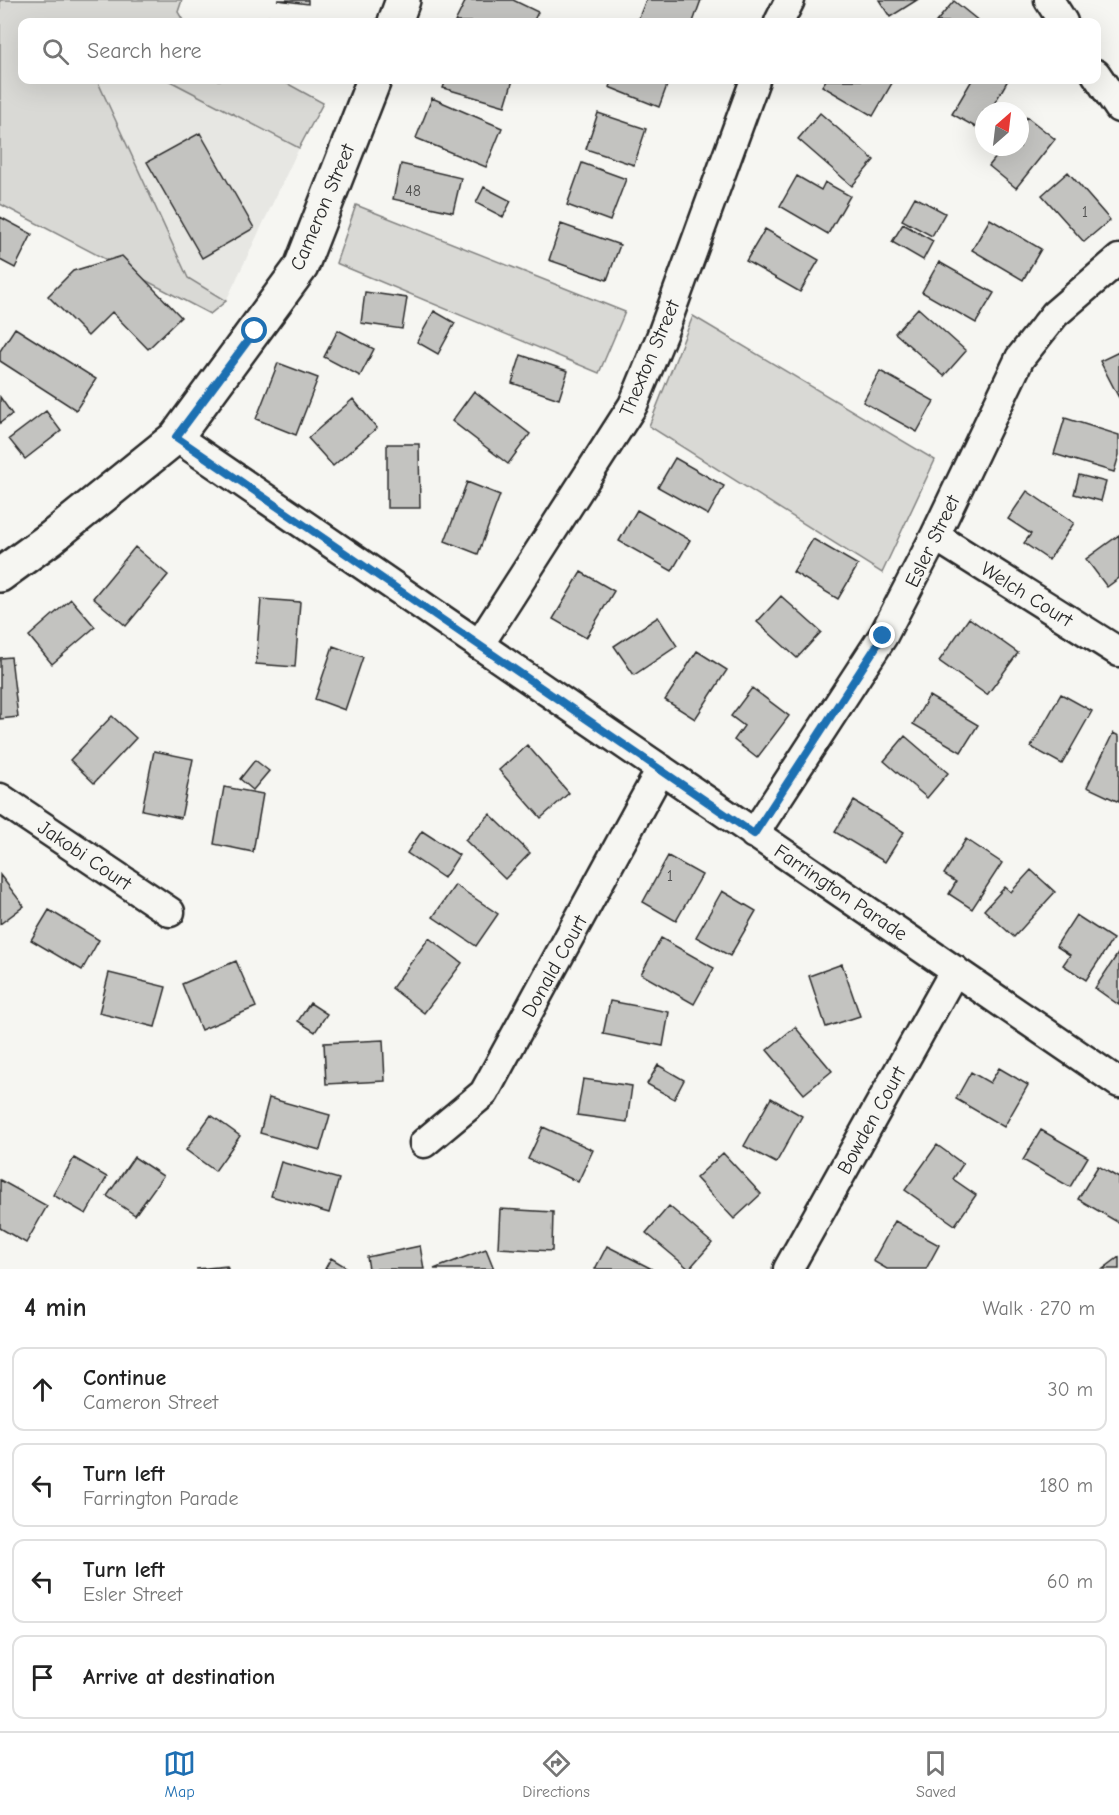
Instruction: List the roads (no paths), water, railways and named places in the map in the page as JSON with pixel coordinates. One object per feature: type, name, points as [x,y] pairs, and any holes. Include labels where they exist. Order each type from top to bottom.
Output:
[{"type":"street","points":[[396,18],[403,0]]},
{"type":"street","points":[[781,18],[790,0]]},
{"type":"street","points":[[1048,0],[1060,18]]},
{"type":"street","points":[[1101,82],[1119,108]]},
{"type":"street","name":"Cameron Street","points":[[0,575],[51,538],[176,437],[301,267],[372,84]]},
{"type":"street","name":"Thexton Street","points":[[479,645],[633,405],[663,332],[754,84]]},
{"type":"street","name":"Esler Street","points":[[754,834],[883,636],[935,536],[1020,358],[1055,315],[1119,259]]},
{"type":"street","name":"Farrington Parade","points":[[176,437],[1119,1083]]},
{"type":"street","name":"Welch Court","points":[[935,536],[1119,652]]},
{"type":"street","name":"Donald Court","points":[[424,1143],[484,1093],[661,769]]},
{"type":"street","name":"Jakobi Court","points":[[0,798],[170,912]]},
{"type":"street","name":"Bowden Court","points":[[788,1269],[954,970]]}]
